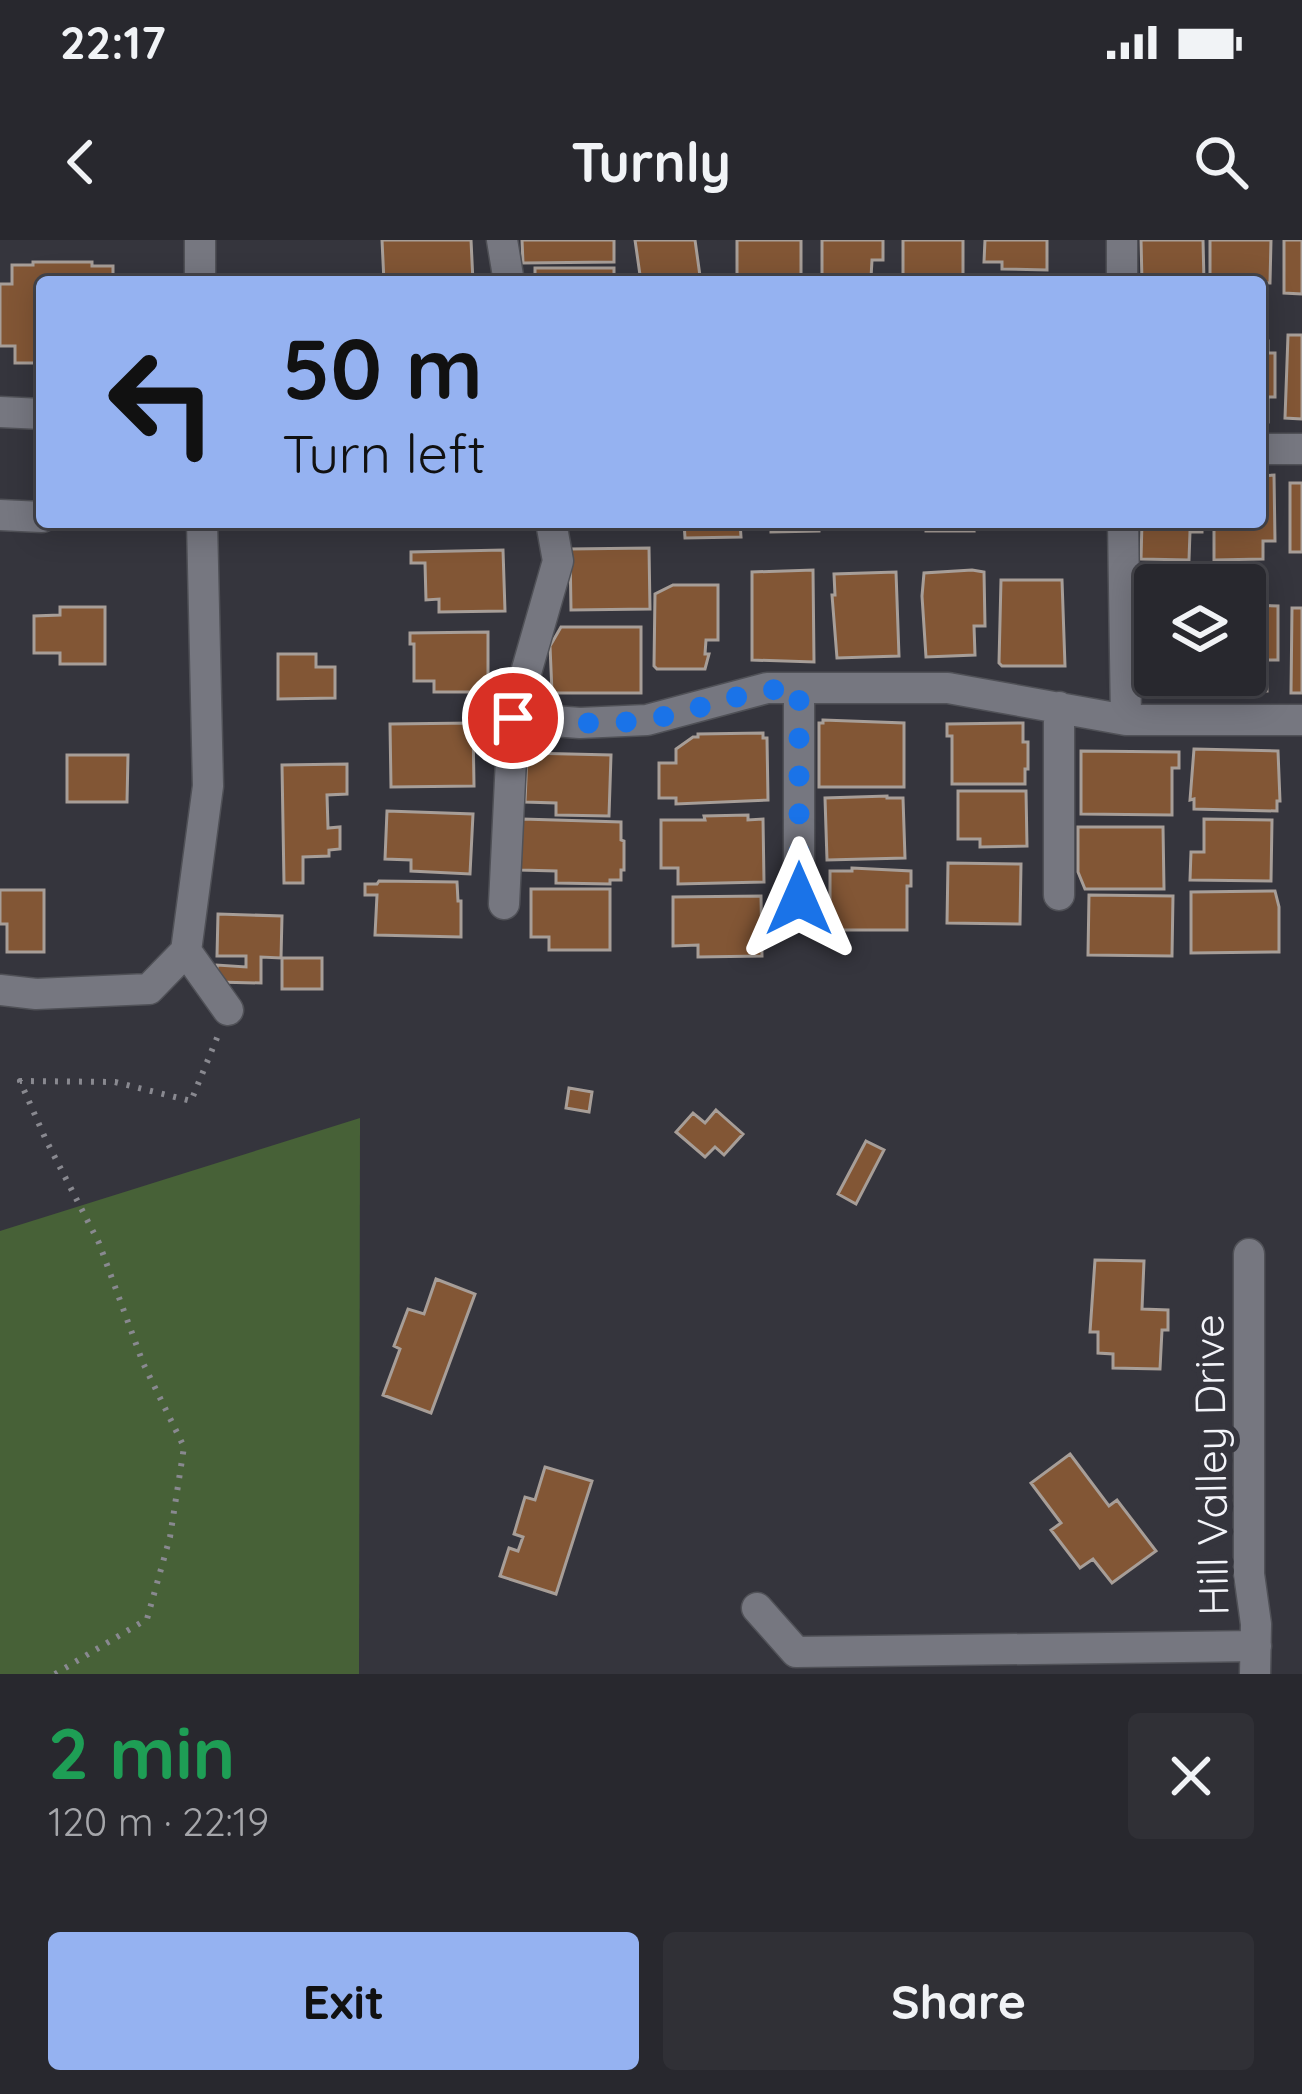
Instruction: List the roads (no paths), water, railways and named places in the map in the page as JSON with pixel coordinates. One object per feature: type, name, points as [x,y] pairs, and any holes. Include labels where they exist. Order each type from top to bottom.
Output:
[{"type":"street","points":[[200,240],[200,276]]},
{"type":"street","points":[[502,240],[508,276]]},
{"type":"street","points":[[1123,240],[1123,276]]},
{"type":"street","points":[[0,412],[36,414]]},
{"type":"street","points":[[1266,449],[1302,449]]},
{"type":"street","points":[[0,514],[36,517]]},
{"type":"street","points":[[0,990],[36,994],[149,989],[186,951],[208,786],[202,528]]},
{"type":"street","points":[[504,904],[513,718],[558,561],[552,528]]},
{"type":"street","points":[[1123,528],[1126,720]]},
{"type":"street","points":[[513,718],[580,724],[647,720],[767,688],[948,688],[1126,720],[1302,720]]},
{"type":"street","points":[[799,688],[799,899]]},
{"type":"street","points":[[1059,707],[1059,895]]},
{"type":"street","points":[[186,951],[228,1010]]},
{"type":"street","name":"Hill Valley Drive","points":[[1249,1254],[1249,1574],[1255,1660]]},
{"type":"street","points":[[758,1609],[792,1663],[863,1653],[1255,1660]]}]
